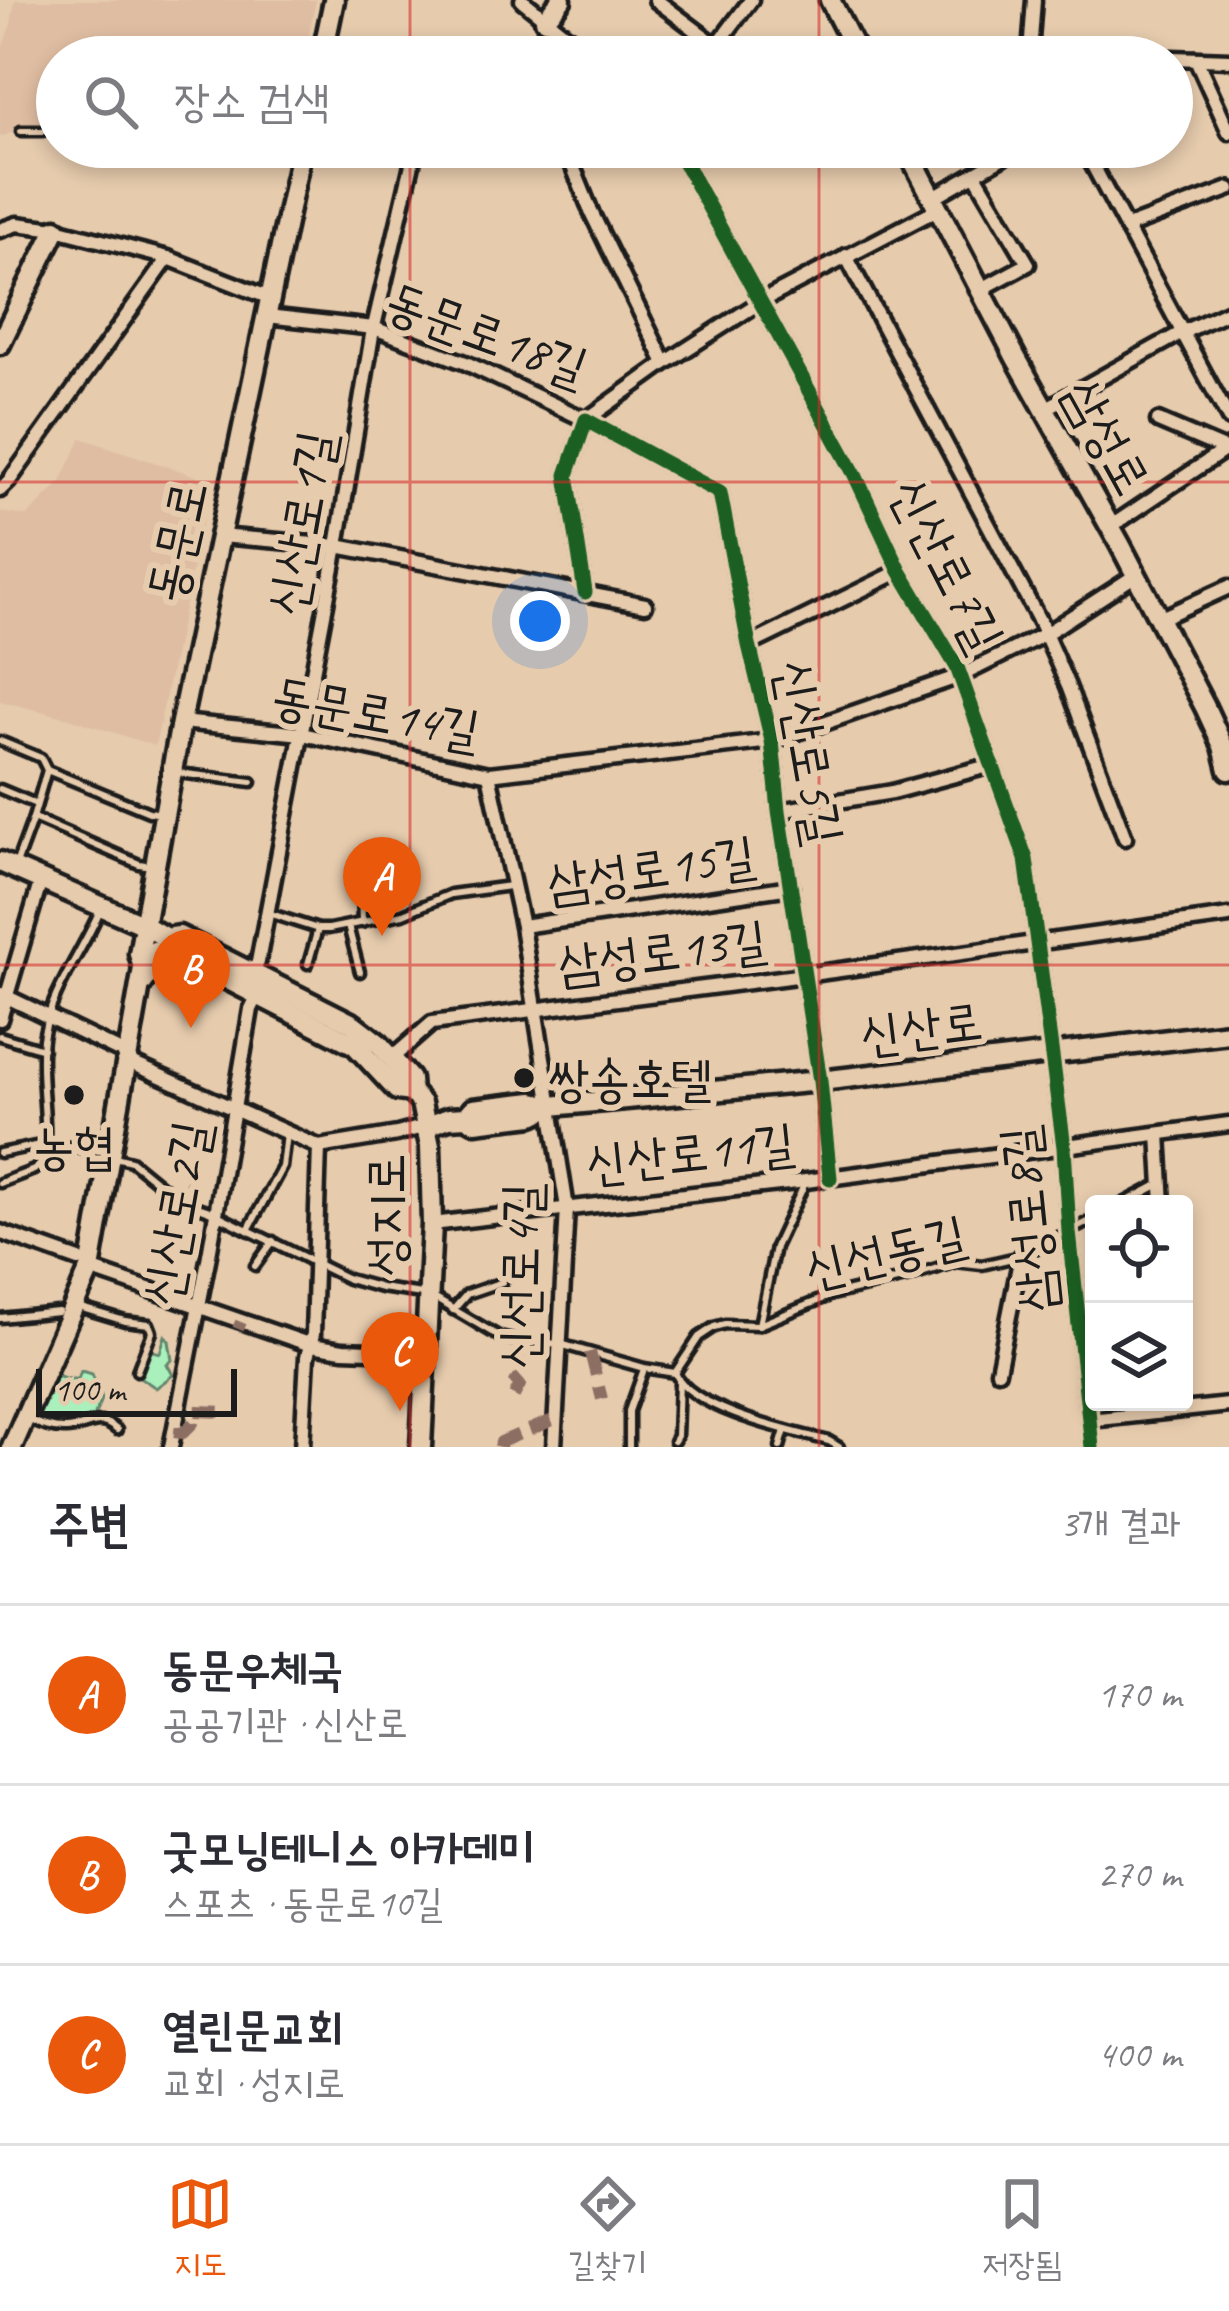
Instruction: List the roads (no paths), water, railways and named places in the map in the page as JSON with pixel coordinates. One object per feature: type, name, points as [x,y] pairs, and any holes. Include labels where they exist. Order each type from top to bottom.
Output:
[{"type":"main road","points":[[326,36],[334,0]]},
{"type":"main road","points":[[545,20],[561,0]]},
{"type":"main road","points":[[830,0],[848,36]]},
{"type":"main road","name":"동문로","points":[[122,1055],[140,988],[144,925],[181,722],[298,168]]},
{"type":"main road","name":"삼성로","points":[[917,168],[1205,707],[1229,770]]},
{"type":"main road","points":[[0,344],[7,313],[56,229]]},
{"type":"main road","points":[[7,865],[144,925],[201,966],[355,1045],[397,1090],[411,1092]]},
{"type":"main road","points":[[166,938],[179,936],[353,1024],[410,1079],[426,1126]]},
{"type":"main road","name":"동문로","points":[[12,1447],[84,1264],[122,1055],[131,966],[145,958]]},
{"type":"main road","points":[[140,988],[162,966],[201,966]]},
{"type":"main road","name":"신산로","points":[[426,1126],[449,1118],[475,1122],[533,1115],[550,1106],[820,1081],[1229,1033]]},
{"type":"main road","name":"성지로","points":[[421,1447],[432,1224],[426,1126]]},
{"type":"main road","name":"동문로","points":[[0,1444],[67,1309]]},
{"type":"street","points":[[522,0],[566,36]]},
{"type":"street","points":[[656,0],[696,36]]},
{"type":"street","points":[[724,36],[751,0]]},
{"type":"street","points":[[1031,36],[1034,0]]},
{"type":"street","points":[[1193,59],[1229,60]]},
{"type":"street","points":[[1196,59],[1229,132]]},
{"type":"street","name":"신산로1길","points":[[253,973],[302,734],[374,328],[411,168]]},
{"type":"street","name":"동문로18길","points":[[574,168],[665,363]]},
{"type":"street","name":"신산로7길","points":[[688,168],[960,676],[1026,859],[1050,1054]]},
{"type":"street","name":"동문로18길","points":[[0,230],[17,224],[56,229],[168,258],[268,307],[374,328],[466,363],[586,420],[665,363],[935,203],[985,168]]},
{"type":"street","points":[[1095,168],[1229,419]]},
{"type":"street","points":[[975,174],[1028,264],[980,290]]},
{"type":"street","points":[[1126,227],[1229,189]]},
{"type":"street","points":[[846,256],[1045,634],[1125,838]]},
{"type":"street","points":[[0,490],[168,258]]},
{"type":"street","points":[[1045,409],[1229,311]]},
{"type":"street","points":[[585,592],[567,475],[586,420]]},
{"type":"street","name":"신산로5길","points":[[586,420],[720,493],[772,741],[830,1178]]},
{"type":"street","points":[[1158,421],[1227,448]]},
{"type":"street","points":[[1110,527],[1227,448]]},
{"type":"street","points":[[220,536],[337,546],[644,605]]},
{"type":"street","points":[[749,645],[900,571]]},
{"type":"street","name":"동문로14길","points":[[181,722],[302,734],[490,774],[772,741],[960,676],[1045,634],[1136,575]]},
{"type":"street","points":[[1159,619],[1229,587]]},
{"type":"street","points":[[779,811],[892,793],[992,765]]},
{"type":"street","name":"신선로4길","points":[[490,774],[522,926],[566,1208],[554,1447]]},
{"type":"street","points":[[0,1018],[40,880]]},
{"type":"street","name":"삼성로15길","points":[[522,926],[790,887]]},
{"type":"street","name":"삼성로13길","points":[[392,1058],[432,1023],[1229,916]]},
{"type":"street","name":"신산로2길","points":[[171,1447],[251,1009],[259,994]]},
{"type":"street","points":[[3,995],[319,1147],[426,1126]]},
{"type":"street","name":"삼성로8길","points":[[1050,1054],[1064,1147],[1092,1447]]},
{"type":"street","name":"신산로11길","points":[[432,1224],[830,1178],[1229,1124]]},
{"type":"street","points":[[1159,1134],[1162,1195]]},
{"type":"street","points":[[302,1447],[319,1147]]},
{"type":"street","points":[[0,1232],[311,1345],[425,1353]]},
{"type":"street","points":[[998,1371],[1021,1256]]},
{"type":"street","points":[[1193,1406],[1229,1405]]},
{"type":"street","points":[[1090,1420],[1149,1411]]},
{"type":"lane","points":[[21,131],[36,131]]},
{"type":"lane","points":[[0,741],[41,758],[47,770],[164,814]]},
{"type":"lane","points":[[7,865],[33,818],[47,770]]},
{"type":"lane","points":[[172,772],[252,782]]},
{"type":"lane","points":[[0,790],[37,805]]},
{"type":"lane","points":[[33,818],[139,864],[154,866]]},
{"type":"lane","points":[[267,913],[318,929],[348,926],[410,912],[451,894],[513,885]]},
{"type":"lane","points":[[362,887],[362,923]]},
{"type":"lane","points":[[0,1184],[42,1165],[43,1049],[50,1017],[57,992],[101,906]]},
{"type":"lane","points":[[348,926],[360,972]]},
{"type":"lane","points":[[308,964],[318,929]]},
{"type":"lane","points":[[0,1036],[43,1049]]},
{"type":"lane","points":[[248,1230],[282,1168],[286,1133]]},
{"type":"lane","points":[[0,1153],[45,1144],[131,1161],[177,1199],[364,1284],[428,1294],[500,1337],[560,1344],[675,1373],[679,1382],[674,1441]]},
{"type":"lane","name":"신선동길","points":[[759,1325],[776,1247],[806,1181]]},
{"type":"lane","points":[[1139,1195],[1161,1183]]},
{"type":"lane","name":"신선동길","points":[[675,1373],[699,1337],[714,1327],[759,1325],[832,1295],[956,1262],[982,1265],[1021,1256],[1085,1224]]},
{"type":"lane","points":[[255,1266],[273,1241]]},
{"type":"lane","points":[[453,1310],[467,1294],[502,1282]]},
{"type":"lane","points":[[0,1318],[67,1309],[149,1324],[152,1329],[136,1371]]},
{"type":"lane","points":[[629,1447],[629,1411],[644,1368]]},
{"type":"lane","points":[[679,1382],[719,1409],[838,1447]]},
{"type":"lane","points":[[25,1418],[64,1430],[101,1421],[117,1430]]},
{"type":"lane","points":[[780,1447],[785,1430]]},
{"type":"place","name":"동문우체국","points":[[382,936]]},
{"type":"place","name":"굿모닝테니스 아카데미","points":[[191,1028]]},
{"type":"place","name":"쌍송호텔","points":[[524,1078]]},
{"type":"place","name":"농협","points":[[74,1095]]},
{"type":"place","name":"열린문교회","points":[[400,1411]]}]
